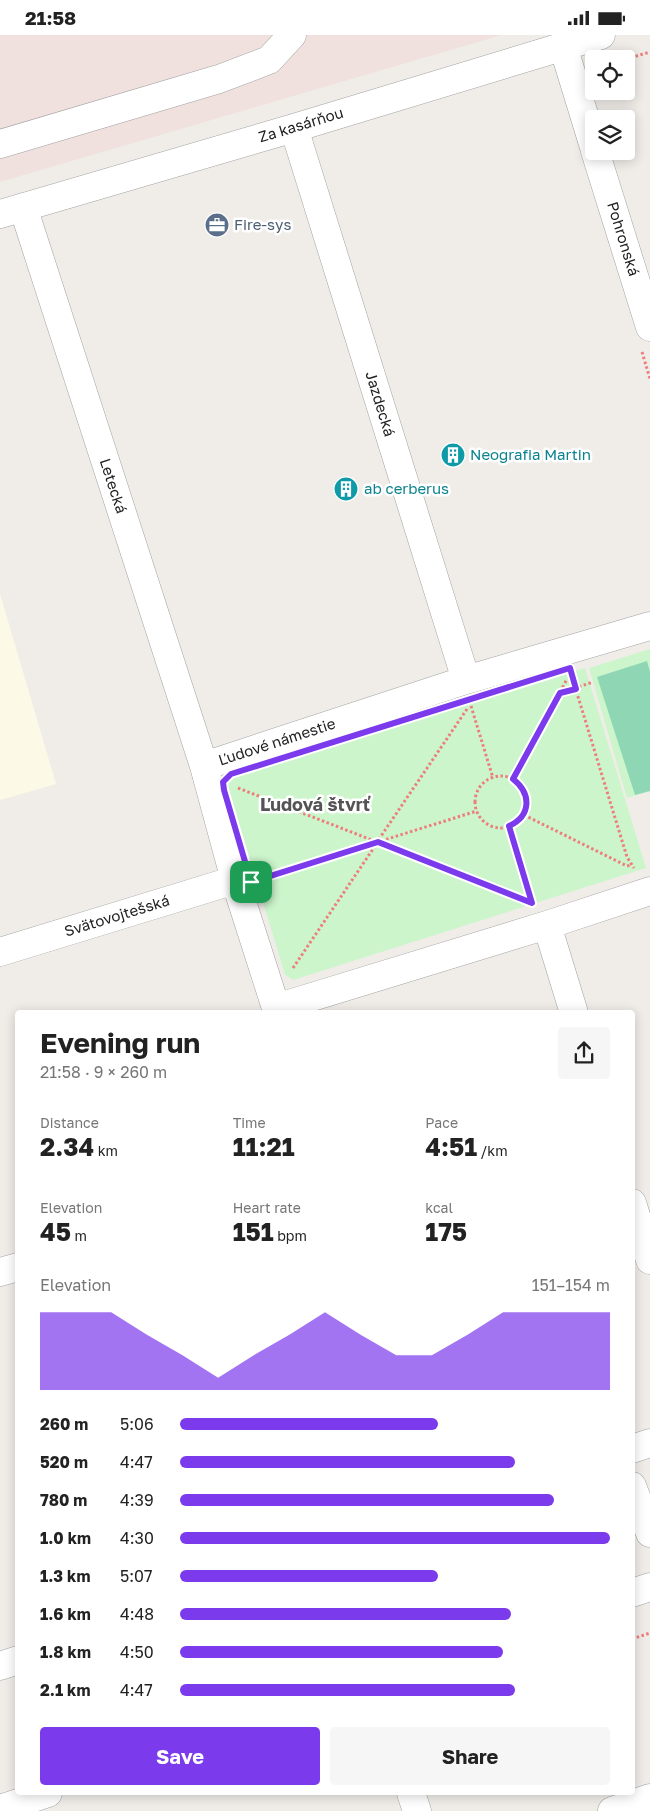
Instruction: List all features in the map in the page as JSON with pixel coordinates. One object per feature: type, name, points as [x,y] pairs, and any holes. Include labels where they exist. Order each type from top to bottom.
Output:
[{"type":"street","points":[[0,143],[219,79],[269,60],[292,35]]},
{"type":"street","name":"Za kasárňou","points":[[12,210],[294,128],[601,35]]},
{"type":"street","points":[[563,46],[585,118]]},
{"type":"street","name":"Jazdecká","points":[[294,128],[468,695]]},
{"type":"street","name":"Pohronská","points":[[598,160],[650,327]]},
{"type":"street","name":"Letecká","points":[[12,210],[204,766]]},
{"type":"street","name":"Ľudové námestie","points":[[643,881],[277,1010],[235,880],[204,766],[468,695],[650,626]]},
{"type":"street","name":"Svätovojtešská","points":[[0,952],[235,880]]},
{"type":"street","points":[[540,917],[573,1010]]},
{"type":"street","points":[[635,1212],[650,1260]]},
{"type":"street","points":[[0,1272],[15,1268]]},
{"type":"street","points":[[635,1448],[650,1443]]},
{"type":"street","points":[[635,1494],[650,1533]]},
{"type":"street","points":[[635,1592],[650,1587]]},
{"type":"street","points":[[0,1666],[15,1661]]},
{"type":"street","points":[[0,1809],[42,1795]]},
{"type":"street","points":[[411,1795],[417,1811]]},
{"type":"street","points":[[612,1811],[650,1798]]},
{"type":"path","points":[[635,56],[650,52]]},
{"type":"path","points":[[513,779],[571,672],[627,857],[643,881]]},
{"type":"path","points":[[560,693],[593,682]]},
{"type":"path","points":[[468,695],[493,777]]},
{"type":"path","points":[[293,969],[378,842],[468,695]]},
{"type":"path","points":[[500,776],[513,779],[524,791],[526,807],[524,815],[515,824],[501,828],[493,827],[486,823],[476,811],[475,803],[480,787],[485,781],[493,777],[500,776]]},
{"type":"path","points":[[236,787],[532,903]]},
{"type":"path","points":[[235,880],[251,882],[476,811]]},
{"type":"path","points":[[524,815],[627,866],[631,865]]},
{"type":"path","points":[[509,826],[532,903],[540,917]]},
{"type":"path","points":[[635,1638],[650,1633]]},
{"type":"shaded area","points":[[0,35],[502,35],[0,182]]},
{"type":"shaded area","points":[[0,594],[56,784],[0,800]]},
{"type":"green space","points":[[650,649],[650,791],[627,798],[589,668]]},
{"type":"green space","points":[[647,661],[650,672],[650,791],[635,795],[597,677]]},
{"type":"green space","points":[[585,668],[646,868],[293,980],[285,975],[228,786],[231,778]]},
{"type":"place","name":"Fire-sys","points":[[217,225]]},
{"type":"place","name":"Neografia Martin","points":[[453,455]]},
{"type":"place","name":"ab cerberus","points":[[346,489]]},
{"type":"district","name":"Ľudová štvrť","points":[[315,805]]},
{"type":"route","points":[[570,668],[576,689],[560,693],[513,779],[524,791],[526,807],[524,815],[515,824],[509,826],[532,903],[378,842],[251,882],[224,790],[223,782],[231,774],[570,668]]}]
